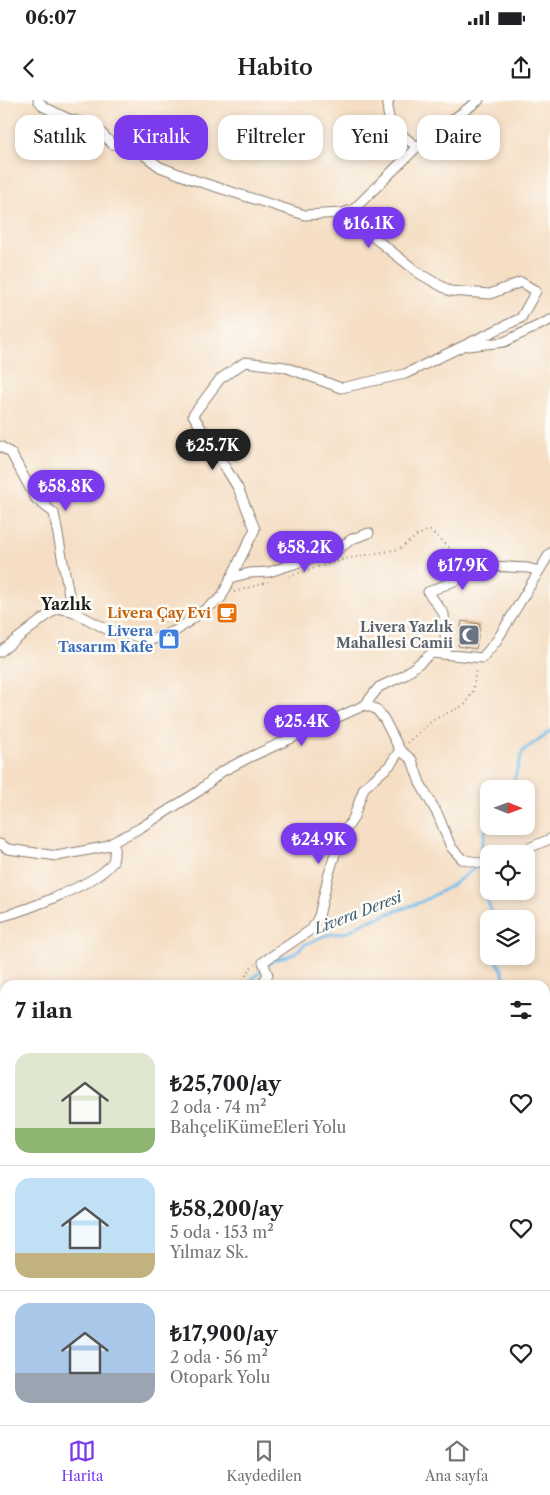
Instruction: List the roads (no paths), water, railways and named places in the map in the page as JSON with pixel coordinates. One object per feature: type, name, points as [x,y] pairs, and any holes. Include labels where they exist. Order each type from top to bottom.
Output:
[{"type":"street","points":[[38,100],[44,107],[71,120],[93,124],[112,144],[133,147],[160,167],[194,180],[305,215],[342,213],[354,209],[417,147],[396,130],[390,121],[386,110],[389,100]]},
{"type":"street","points":[[460,115],[480,100]]},
{"type":"street","points":[[0,652],[57,608],[72,611],[108,630],[151,640],[177,630],[221,598],[255,529],[238,488],[194,414],[220,378],[245,362],[285,367],[341,388],[405,374],[521,318],[536,291],[521,282],[490,294],[450,291],[420,274],[342,213]]},
{"type":"street","points":[[466,346],[504,342],[550,320]]},
{"type":"street","points":[[0,446],[11,453],[36,499],[54,513],[72,611]]},
{"type":"street","points":[[230,578],[249,573],[269,572],[337,550],[352,540],[369,533]]},
{"type":"street","points":[[0,844],[8,850],[57,856],[104,847],[199,791],[221,772],[365,706],[379,686],[403,676],[432,652],[482,658],[497,640],[550,553]]},
{"type":"street","points":[[446,653],[444,614],[428,592],[490,566],[528,568],[539,571]]},
{"type":"street","points":[[365,706],[376,708],[400,749],[412,760],[420,783],[438,816],[451,847],[462,859],[480,863]]},
{"type":"street","points":[[264,980],[268,975],[263,962],[312,929],[319,916],[340,838],[353,819],[364,788],[390,765],[400,749]]},
{"type":"street","points":[[535,846],[550,839]]},
{"type":"street","points":[[0,917],[37,905],[101,875],[113,861],[114,842]]},
{"type":"waterway","name":"Livera Deresi","points":[[514,780],[523,751],[550,731]]},
{"type":"waterway","name":"Livera Deresi","points":[[484,835],[480,859],[483,881],[491,910]]},
{"type":"waterway","name":"Livera Deresi","points":[[251,980],[272,961],[294,954],[304,945],[326,935],[348,932],[360,924],[421,902],[451,886],[479,865]]},
{"type":"waterway","name":"Livera Deresi","points":[[499,965],[505,980]]},
{"type":"place","name":"Livera Çay Evi","points":[[227,613]]},
{"type":"place","name":"Livera Yazlık Mahallesi Camii","points":[[469,635]]},
{"type":"place","name":"Livera Tasarım Kafe","points":[[169,639]]},
{"type":"district","name":"Yazlık","points":[[66,604]]}]
